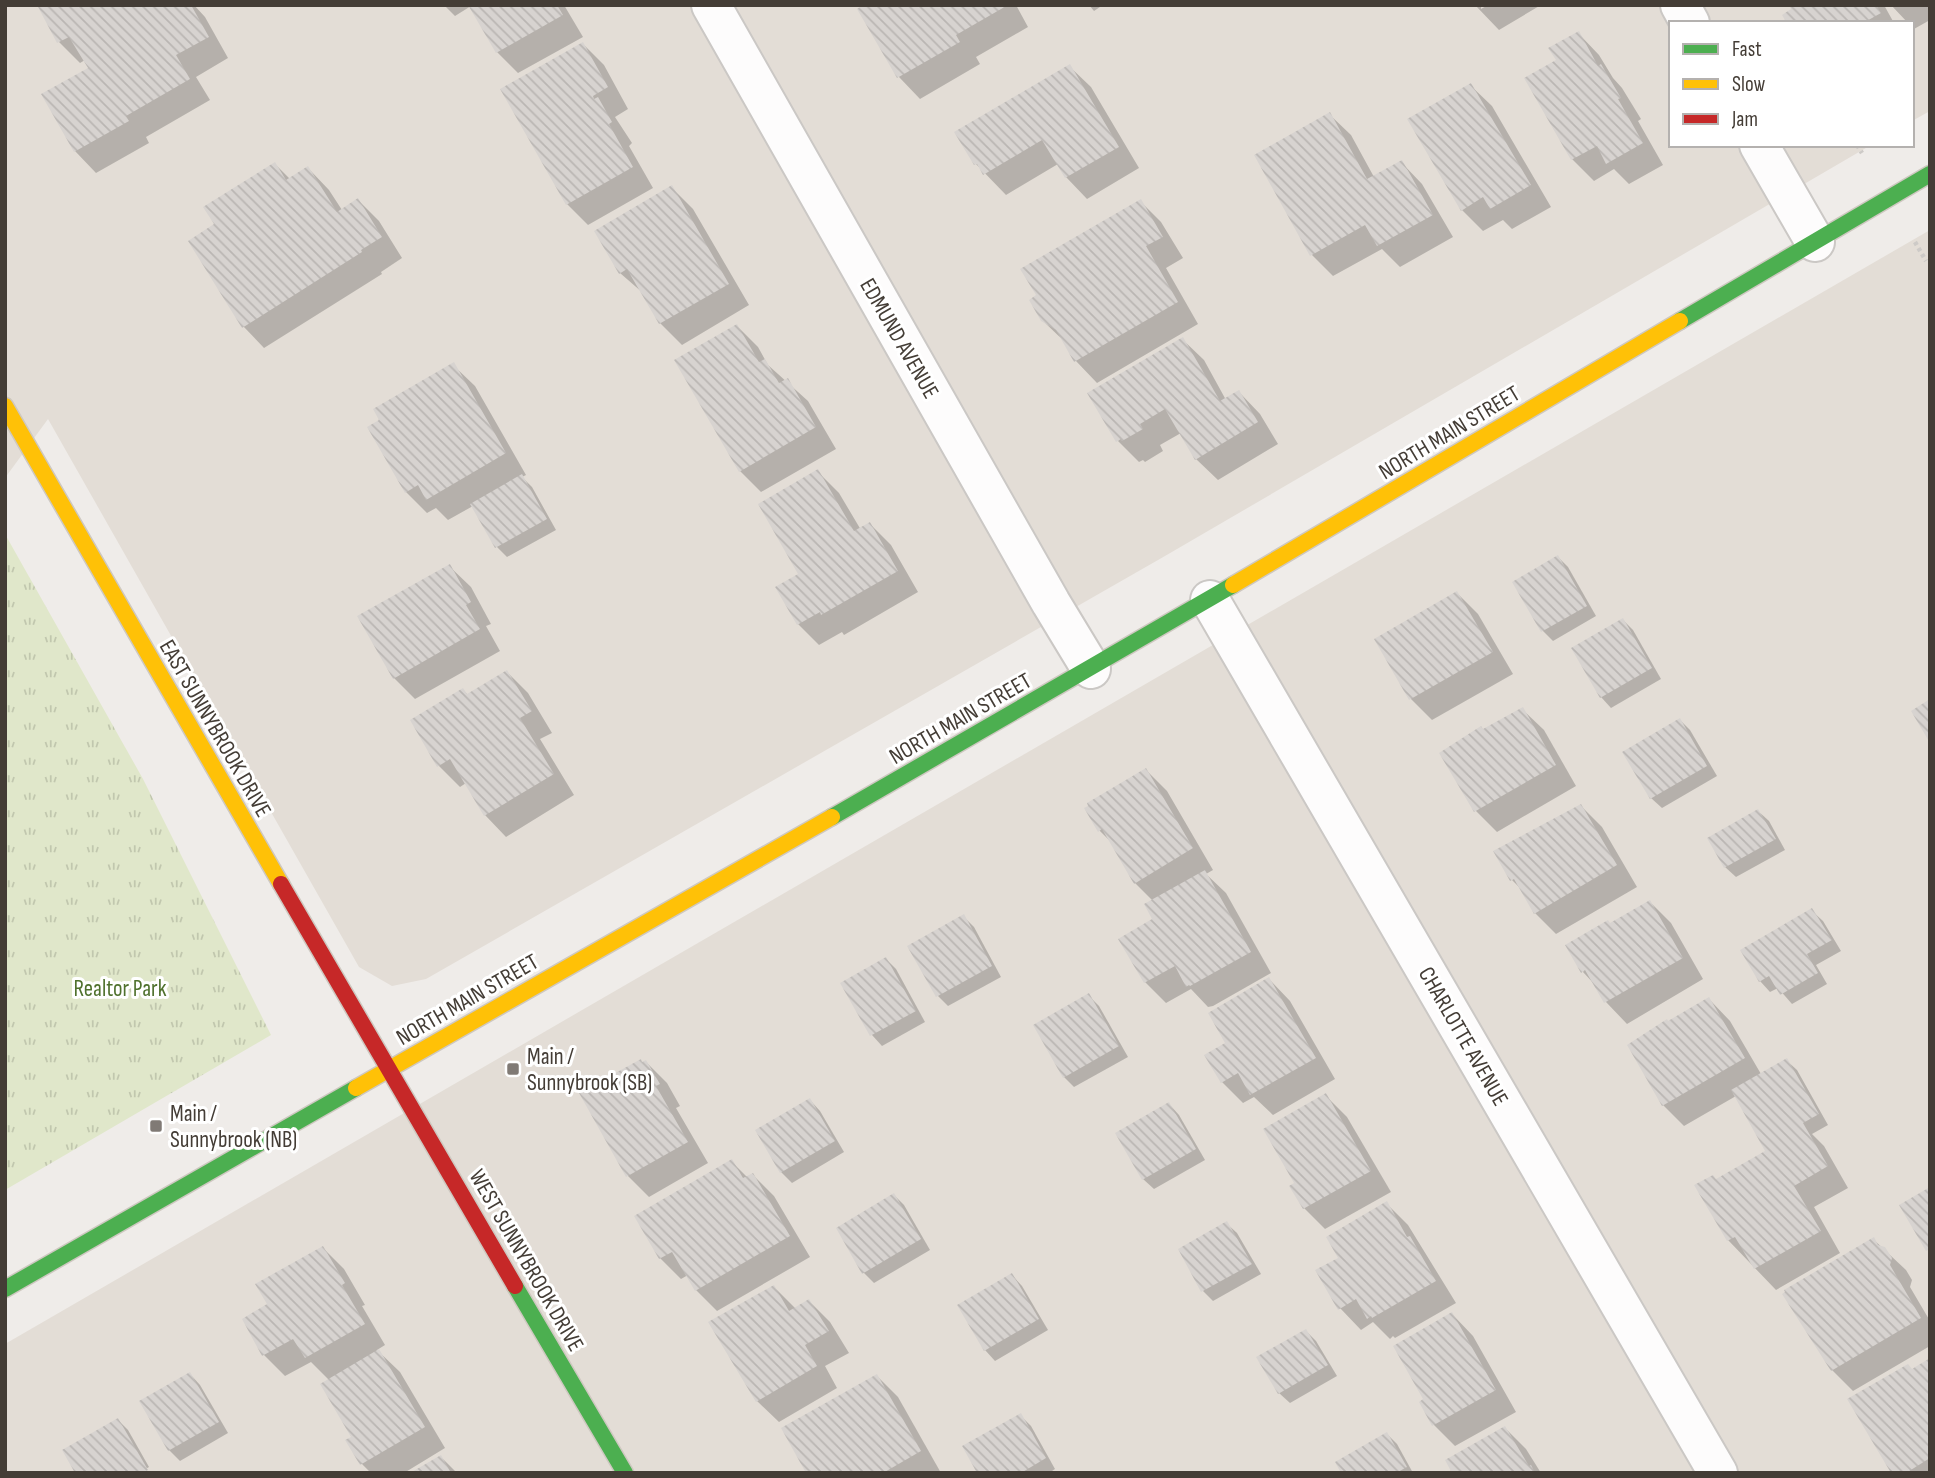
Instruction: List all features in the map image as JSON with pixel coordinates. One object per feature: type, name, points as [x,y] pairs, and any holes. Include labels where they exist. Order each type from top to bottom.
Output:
[{"type":"main road","name":"NORTH MAIN STREET","points":[[5,1289],[1091,669],[1930,174]]},
{"type":"main road","name":"EAST SUNNYBROOK DRIVE","points":[[5,406],[388,1071]]},
{"type":"main road","name":"WEST SUNNYBROOK DRIVE","points":[[388,1071],[625,1473]]},
{"type":"street","name":"EDMUND AVENUE","points":[[711,5],[1091,669]]},
{"type":"street","points":[[1680,5],[1689,21]]},
{"type":"street","points":[[1760,147],[1815,242]]},
{"type":"street","name":"CHARLOTTE AVENUE","points":[[1210,600],[1718,1473]]},
{"type":"path","points":[[1858,147],[1862,153]]},
{"type":"path","points":[[1915,242],[1926,261]]},
{"type":"shaded area","points":[[5,5],[1930,5],[1930,111],[1914,120],[1914,21],[1669,21],[1669,147],[1868,147],[1165,556],[426,979],[392,986],[359,967],[48,419],[5,478]]},
{"type":"shaded area","points":[[1930,230],[1930,1473],[5,1473],[5,1344]]},
{"type":"green space","name":"Realtor Park","points":[[5,534],[143,779],[271,1035],[5,1190]]},
{"type":"building","points":[[37,5],[191,5],[209,37],[176,55],[190,79],[126,116],[129,121],[74,152],[41,94],[88,68],[69,37],[57,43]]},
{"type":"building","points":[[468,5],[557,5],[563,15],[496,53]]},
{"type":"building","points":[[863,5],[1008,5],[956,35],[960,42],[897,78],[857,9]]},
{"type":"building","points":[[1789,5],[1876,5],[1881,13],[1867,21],[1786,21],[1782,15],[1791,9]]},
{"type":"building","points":[[1579,31],[1598,66],[1601,64],[1621,98],[1618,99],[1643,143],[1606,164],[1597,146],[1571,160],[1524,78],[1556,60],[1548,48]]},
{"type":"building","points":[[583,42],[608,87],[593,96],[594,99],[598,97],[612,122],[609,124],[633,167],[566,205],[500,89]]},
{"type":"building","points":[[1070,64],[1119,147],[1065,178],[1042,140],[983,175],[954,132]]},
{"type":"building","points":[[1471,83],[1531,185],[1490,209],[1483,197],[1461,211],[1407,119]]},
{"type":"building","points":[[1330,112],[1367,179],[1402,160],[1433,215],[1377,246],[1365,225],[1310,256],[1254,155]]},
{"type":"building","points":[[275,162],[286,180],[308,166],[337,212],[358,198],[382,237],[242,328],[188,241],[214,224],[203,207]]},
{"type":"building","points":[[672,185],[729,284],[659,324],[627,269],[619,274],[594,231]]},
{"type":"building","points":[[1141,199],[1163,237],[1146,246],[1178,302],[1074,362],[1056,330],[1041,321],[1029,300],[1036,295],[1020,269]]},
{"type":"building","points":[[737,324],[759,362],[765,359],[779,383],[788,378],[816,427],[739,472],[674,360]]},
{"type":"building","points":[[1183,337],[1220,401],[1239,390],[1258,422],[1195,460],[1165,409],[1140,424],[1143,429],[1116,442],[1087,393]]},
{"type":"building","points":[[454,362],[506,453],[426,500],[418,485],[405,493],[367,427],[379,420],[373,409]]},
{"type":"building","points":[[818,469],[854,531],[870,522],[898,571],[821,615],[820,612],[797,625],[775,587],[798,574],[758,504]]},
{"type":"building","points":[[522,474],[547,519],[495,548],[470,504]]},
{"type":"building","points":[[1558,555],[1587,606],[1541,632],[1512,582]]},
{"type":"building","points":[[450,564],[471,602],[466,605],[480,629],[393,679],[357,616]]},
{"type":"building","points":[[1457,591],[1493,652],[1409,700],[1374,639]]},
{"type":"building","points":[[1623,618],[1652,668],[1600,698],[1571,648]]},
{"type":"building","points":[[507,670],[532,711],[520,718],[554,774],[484,816],[450,759],[437,767],[410,720],[463,688],[467,694]]},
{"type":"building","points":[[1930,699],[1930,743],[1911,711]]},
{"type":"building","points":[[1523,707],[1556,765],[1474,812],[1439,753],[1481,726],[1483,729]]},
{"type":"building","points":[[1680,718],[1707,766],[1650,799],[1622,752]]},
{"type":"building","points":[[1146,768],[1193,848],[1134,884],[1102,829],[1098,832],[1084,808],[1088,806],[1087,803]]},
{"type":"building","points":[[1581,804],[1617,865],[1534,914],[1514,879],[1510,881],[1493,851]]},
{"type":"building","points":[[1758,809],[1776,839],[1724,868],[1707,838]]},
{"type":"building","points":[[1205,870],[1251,952],[1190,986],[1186,987],[1175,966],[1144,983],[1118,939],[1152,919],[1144,904]]},
{"type":"building","points":[[1650,900],[1683,958],[1604,1003],[1585,970],[1581,973],[1565,945]]},
{"type":"building","points":[[1812,908],[1832,940],[1807,954],[1818,973],[1780,995],[1769,976],[1759,982],[1740,950]]},
{"type":"building","points":[[964,914],[992,966],[936,997],[907,946]]},
{"type":"building","points":[[886,957],[916,1011],[870,1036],[840,983]]},
{"type":"building","points":[[1269,977],[1316,1058],[1250,1095],[1238,1073],[1221,1083],[1204,1055],[1225,1043],[1208,1013]]},
{"type":"building","points":[[1089,993],[1119,1046],[1063,1078],[1033,1025]]},
{"type":"building","points":[[1709,997],[1745,1058],[1662,1106],[1627,1045],[1667,1019],[1668,1021]]},
{"type":"building","points":[[1787,1058],[1819,1114],[1803,1123],[1828,1166],[1794,1186],[1821,1231],[1754,1269],[1735,1237],[1727,1241],[1694,1185],[1713,1175],[1716,1179],[1765,1151],[1731,1090]]},
{"type":"building","points":[[641,1059],[642,1062],[646,1060],[660,1084],[656,1086],[688,1142],[626,1177],[579,1093]]},
{"type":"building","points":[[1326,1093],[1371,1171],[1303,1209],[1289,1186],[1294,1183],[1263,1129]]},
{"type":"building","points":[[810,1098],[835,1141],[780,1173],[755,1130]]},
{"type":"building","points":[[1169,1102],[1196,1149],[1142,1180],[1115,1133]]},
{"type":"building","points":[[732,1159],[743,1178],[753,1173],[790,1236],[695,1291],[672,1252],[659,1259],[634,1216]]},
{"type":"building","points":[[1930,1187],[1930,1249],[1926,1251],[1899,1205]]},
{"type":"building","points":[[894,1193],[921,1239],[862,1274],[836,1228]]},
{"type":"building","points":[[1387,1201],[1436,1281],[1367,1319],[1356,1299],[1338,1310],[1315,1270],[1338,1258],[1326,1237]]},
{"type":"building","points":[[1227,1221],[1252,1264],[1201,1292],[1178,1249]]},
{"type":"building","points":[[1874,1237],[1878,1245],[1885,1247],[1892,1258],[1890,1265],[1921,1318],[1831,1371],[1782,1294],[1784,1290]]},
{"type":"building","points":[[323,1246],[365,1324],[305,1358],[293,1339],[262,1356],[242,1319],[267,1304],[255,1284]]},
{"type":"building","points":[[1012,1273],[1039,1319],[984,1351],[957,1305]]},
{"type":"building","points":[[774,1285],[789,1311],[809,1299],[829,1331],[805,1345],[817,1366],[756,1402],[708,1322]]},
{"type":"building","points":[[1452,1312],[1496,1390],[1432,1426],[1419,1402],[1423,1399],[1393,1346]]},
{"type":"building","points":[[1306,1329],[1328,1365],[1278,1394],[1256,1357]]},
{"type":"building","points":[[379,1349],[425,1427],[360,1465],[345,1440],[351,1437],[320,1384]]},
{"type":"building","points":[[1930,1358],[1930,1458],[1906,1473],[1891,1473],[1847,1399],[1908,1364],[1912,1369]]},
{"type":"building","points":[[190,1372],[219,1422],[168,1451],[139,1401]]},
{"type":"building","points":[[877,1374],[921,1451],[883,1473],[806,1473],[781,1428]]},
{"type":"building","points":[[1021,1413],[1046,1458],[1021,1473],[977,1473],[962,1446]]},
{"type":"building","points":[[118,1418],[148,1470],[142,1473],[75,1473],[62,1450]]},
{"type":"building","points":[[1505,1426],[1535,1473],[1452,1473],[1445,1460]]},
{"type":"building","points":[[1387,1432],[1407,1467],[1396,1473],[1341,1473],[1335,1462]]},
{"type":"building","points":[[441,1455],[451,1473],[410,1473]]},
{"type":"traffic: fast","points":[[1680,321],[1930,174]]},
{"type":"traffic: fast","points":[[832,817],[1233,585]]},
{"type":"traffic: fast","points":[[5,1289],[356,1088]]},
{"type":"traffic: fast","points":[[515,1286],[625,1473]]},
{"type":"traffic: slow","points":[[1233,585],[1680,321]]},
{"type":"traffic: slow","points":[[5,406],[281,884]]},
{"type":"traffic: slow","points":[[356,1088],[832,817]]},
{"type":"traffic: jam","points":[[281,884],[515,1286]]},
{"type":"place","name":"Main / Sunnybrook (SB)","points":[[513,1069]]},
{"type":"place","name":"Main / Sunnybrook (NB)","points":[[156,1126]]}]
